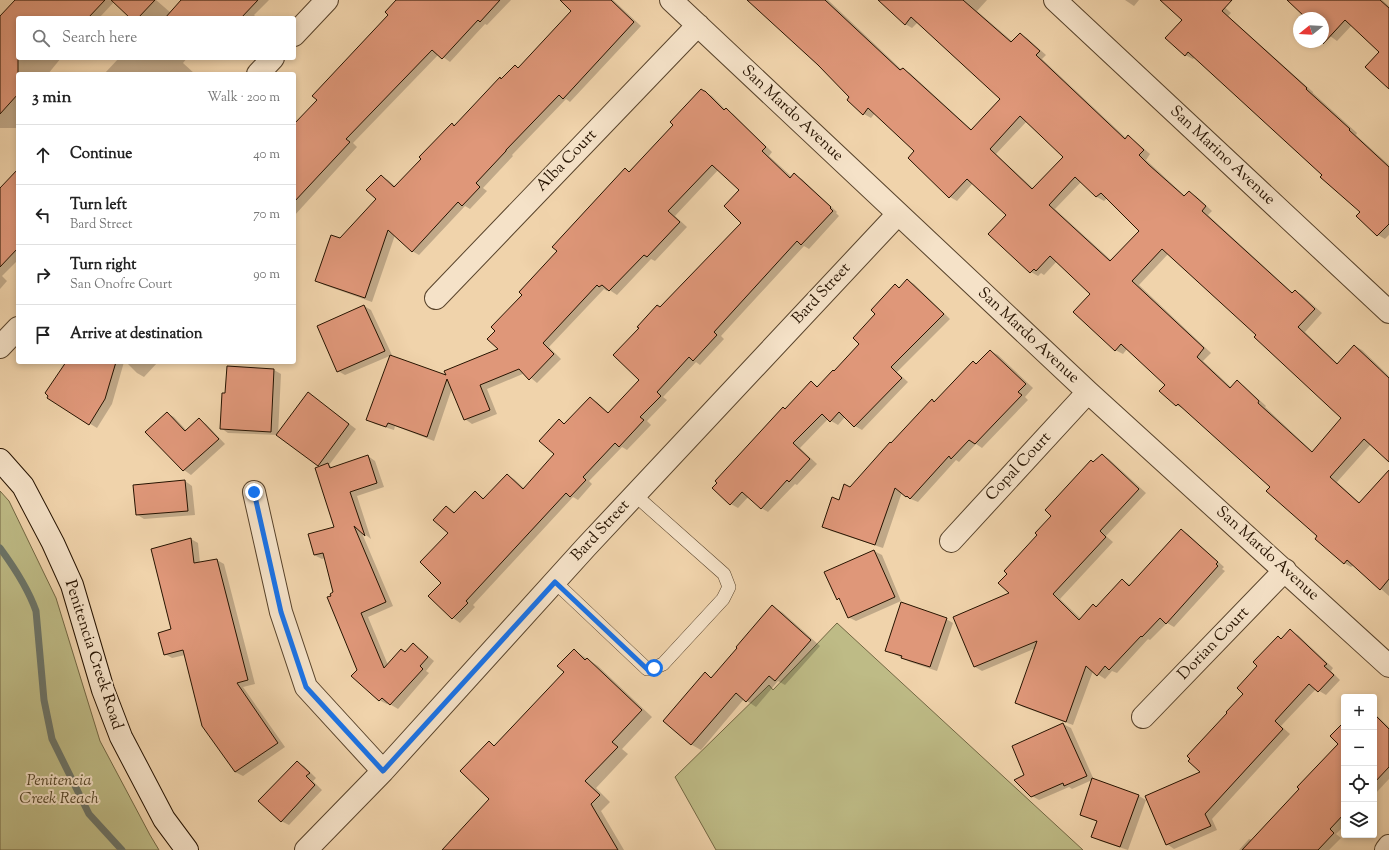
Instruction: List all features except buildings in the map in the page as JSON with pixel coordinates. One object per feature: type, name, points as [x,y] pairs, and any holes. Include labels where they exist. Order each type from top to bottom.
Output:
[{"type":"street","points":[[296,33],[327,0]]},
{"type":"street","name":"San Mardo Avenue","points":[[671,0],[1088,392],[1389,666]]},
{"type":"street","name":"San Marino Avenue","points":[[1055,0],[1389,312]]},
{"type":"street","name":"Alba Court","points":[[436,298],[698,25]]},
{"type":"street","points":[[260,72],[271,60]]},
{"type":"street","name":"Bard Street","points":[[306,850],[383,771],[635,495],[898,214]]},
{"type":"street","points":[[0,347],[16,330]]},
{"type":"street","name":"Copal Court","points":[[950,541],[1088,392]]},
{"type":"street","name":"Penitencia Creek Road","points":[[0,460],[23,486],[53,543],[72,585],[103,690],[120,737],[164,819],[187,850]]},
{"type":"street","points":[[254,492],[281,612],[306,687],[383,771]]},
{"type":"street","name":"Dorian Court","points":[[1143,718],[1285,570]]},
{"type":"street","points":[[1386,850],[1389,846]]},
{"type":"lane","points":[[555,582],[647,669],[663,664],[668,659],[723,598],[729,586],[724,574],[635,495]]},
{"type":"green space","name":"Penitencia Creek Reach","points":[[0,491],[9,501],[56,598],[100,741],[159,850],[0,850]]},
{"type":"green space","points":[[837,623],[1083,850],[716,850],[675,777],[769,685],[773,690]]},
{"type":"waterway","points":[[0,548],[20,578],[36,611],[44,700],[52,739],[89,814],[122,850]]},
{"type":"route","points":[[254,492],[281,612],[306,687],[383,771],[555,582],[647,669],[654,668]]}]
